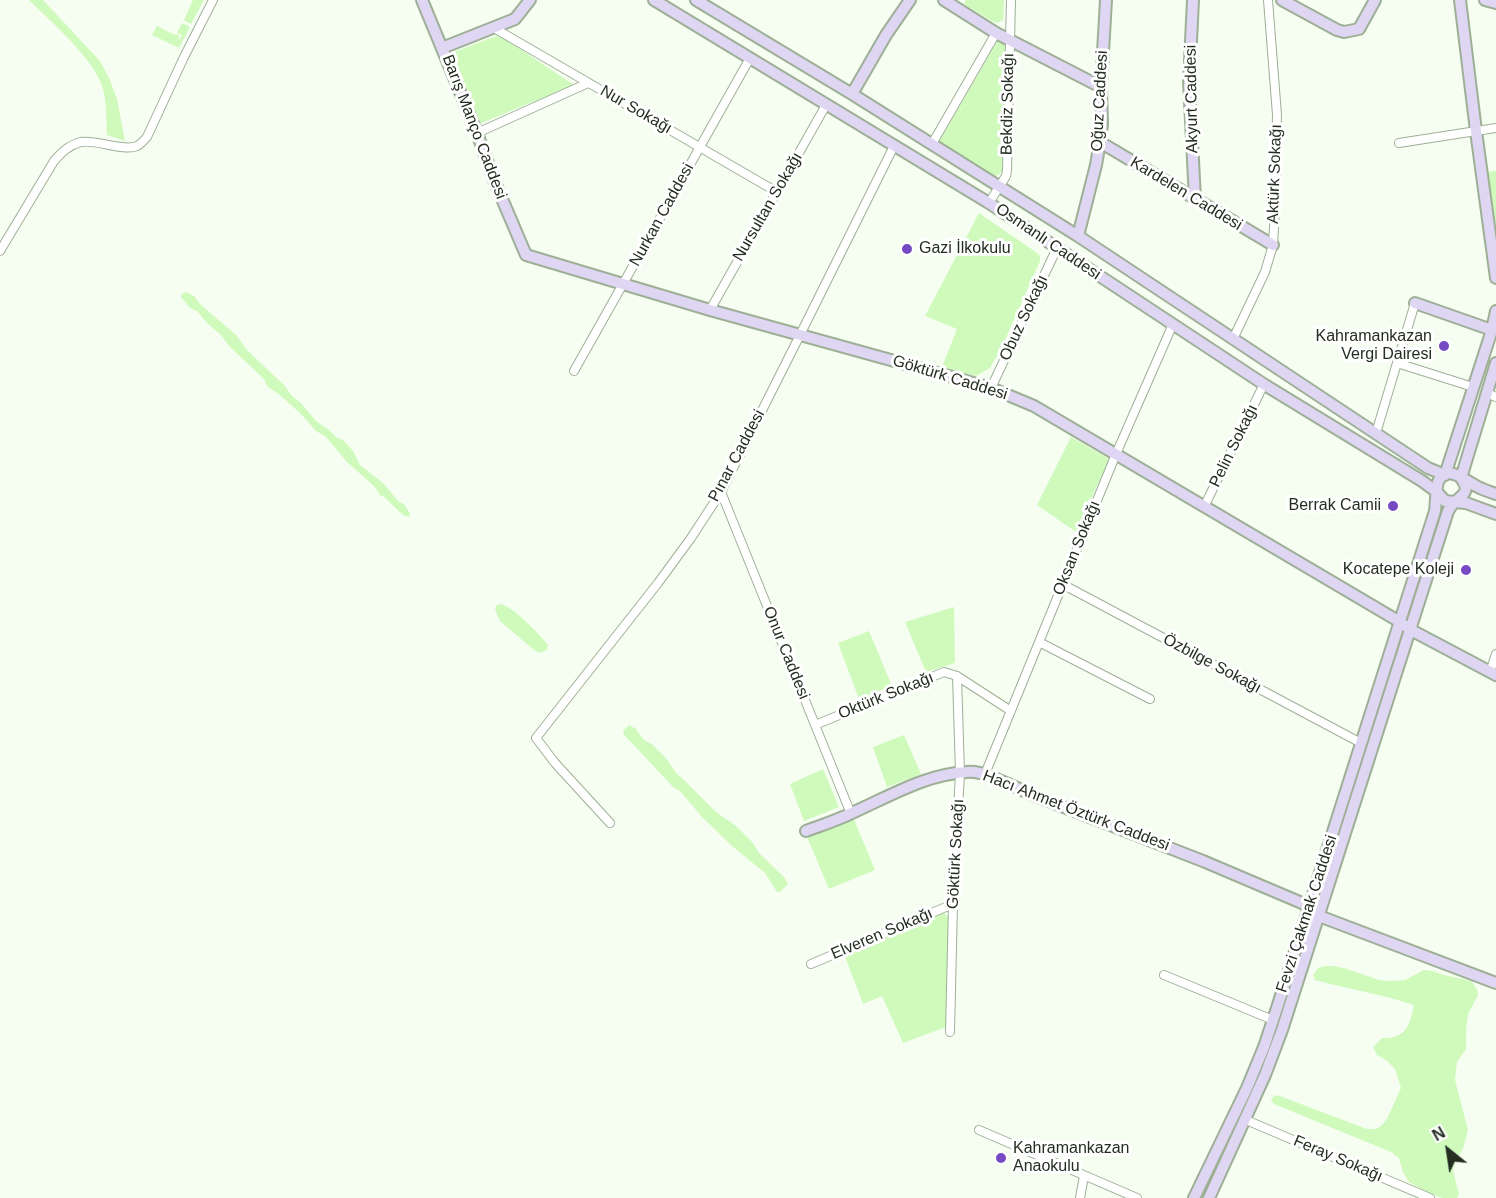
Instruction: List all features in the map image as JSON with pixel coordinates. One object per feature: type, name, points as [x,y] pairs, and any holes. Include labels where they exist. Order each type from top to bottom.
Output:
[{"type":"main road","name":"Barış Manço Caddesi","points":[[422,0],[525,255]]},
{"type":"main road","points":[[442,48],[515,20],[530,0]]},
{"type":"main road","name":"Osmanlı Caddesi","points":[[654,0],[989,203],[1264,384],[1422,480],[1437,492]]},
{"type":"main road","points":[[852,94],[886,35],[910,0]]},
{"type":"main road","points":[[944,0],[996,33],[1101,87]]},
{"type":"main road","name":"Oğuz Caddesi","points":[[1078,236],[1100,142],[1106,0]]},
{"type":"main road","name":"Akyurt Caddesi","points":[[1193,0],[1189,82],[1195,199]]},
{"type":"main road","points":[[1282,0],[1344,32],[1359,29],[1375,0]]},
{"type":"main road","points":[[1461,0],[1496,278]]},
{"type":"main road","points":[[1485,0],[1496,3]]},
{"type":"main road","name":"Osmanlı Caddesi","points":[[701,1],[1078,236],[1428,468],[1445,475]]},
{"type":"main road","name":"Kardelen Caddesi","points":[[1100,142],[1273,245]]},
{"type":"main road","name":"Göktürk Caddesi","points":[[525,255],[710,310],[991,388],[1034,406],[1400,622]]},
{"type":"main road","points":[[1415,303],[1492,330]]},
{"type":"main road","points":[[1496,311],[1492,330],[1445,475],[1438,481],[1437,486],[1437,492],[1445,501],[1472,505],[1496,514]]},
{"type":"main road","points":[[1455,501],[1460,499],[1464,492],[1465,485],[1461,478],[1491,395],[1496,363]]},
{"type":"main road","points":[[1445,475],[1454,474],[1496,494]]},
{"type":"main road","name":"Fevzi Çakmak Caddesi","points":[[1194,1198],[1247,1088],[1273,1020],[1435,511],[1437,492]]},
{"type":"main road","name":"Fevzi Çakmak Caddesi","points":[[1209,1198],[1265,1075],[1282,1030],[1448,511],[1455,501]]},
{"type":"main road","points":[[1400,622],[1493,673]]},
{"type":"main road","name":"Hacı Ahmet Öztürk Caddesi","points":[[806,831],[851,814],[915,784],[947,774],[968,771],[985,774],[1309,906]]},
{"type":"main road","points":[[1319,916],[1496,983]]},
{"type":"street","points":[[0,251],[54,161],[63,151],[80,142],[89,141],[132,148],[142,143],[213,0]]},
{"type":"street","name":"Bekdiz Sokağı","points":[[989,203],[1006,176],[1007,170],[1011,0]]},
{"type":"street","name":"Aktürk Sokağı","points":[[1233,339],[1265,272],[1273,245],[1277,115],[1268,0]]},
{"type":"street","name":"Nur Sokağı","points":[[494,28],[777,192]]},
{"type":"street","points":[[932,144],[996,33]]},
{"type":"street","name":"Nurkan Caddesi","points":[[574,371],[750,58]]},
{"type":"street","points":[[477,133],[588,83]]},
{"type":"street","name":"Nursultan Sokağı","points":[[710,310],[826,105]]},
{"type":"street","points":[[1399,143],[1496,128]]},
{"type":"street","name":"Pınar Caddesi","points":[[610,823],[555,763],[536,738],[658,583],[721,492],[894,146]]},
{"type":"street","name":"Obuz Sokağı","points":[[991,388],[1057,248]]},
{"type":"street","points":[[1376,434],[1415,303]]},
{"type":"street","name":"Oksan Sokağı","points":[[985,774],[1116,454],[1173,324]]},
{"type":"street","points":[[1397,363],[1473,387]]},
{"type":"street","name":"Pelin Sokağı","points":[[1204,507],[1264,384]]},
{"type":"street","name":"Onur Caddesi","points":[[721,492],[851,814]]},
{"type":"street","name":"Özbilge Sokağı","points":[[1062,584],[1361,743]]},
{"type":"street","points":[[1039,642],[1150,699]]},
{"type":"street","points":[[1493,673],[1496,654]]},
{"type":"street","name":"Oktürk Sokağı","points":[[815,725],[944,672],[957,676]]},
{"type":"street","points":[[957,676],[1011,711]]},
{"type":"street","name":"Göktürk Sokağı","points":[[950,1032],[952,904],[960,773],[957,676]]},
{"type":"street","name":"Elveren Sokağı","points":[[810,964],[952,904]]},
{"type":"street","points":[[1164,975],[1273,1020]]},
{"type":"street","name":"Feray Sokağı","points":[[1245,1120],[1430,1198]]},
{"type":"street","points":[[979,1130],[1137,1198]]},
{"type":"street","points":[[1080,1198],[1084,1176]]},
{"type":"green space","points":[[29,0],[43,0],[100,61],[117,99],[125,141],[107,135],[103,89],[91,66],[82,53]]},
{"type":"green space","points":[[193,0],[204,0],[191,24],[184,20]]},
{"type":"green space","points":[[966,0],[1004,0],[1003,20],[997,23],[992,21],[964,4]]},
{"type":"green space","points":[[182,23],[190,27],[179,48],[152,35],[157,26],[180,36],[179,40],[182,35],[177,33]]},
{"type":"green space","points":[[499,35],[574,85],[481,123],[477,121],[452,60],[454,52]]},
{"type":"green space","points":[[1000,39],[1005,44],[1002,172],[994,177],[938,144]]},
{"type":"green space","points":[[1496,171],[1496,226],[1488,172]]},
{"type":"green space","points":[[979,213],[1037,253],[1040,261],[1001,349],[990,368],[976,376],[942,367],[957,329],[925,316]]},
{"type":"green space","points":[[186,292],[194,296],[236,335],[247,350],[285,386],[316,421],[344,441],[353,451],[360,465],[383,483],[399,502],[404,504],[410,514],[409,517],[403,515],[380,495],[325,436],[316,431],[301,414],[267,386],[264,379],[229,346],[221,335],[197,311],[190,308],[181,297]]},
{"type":"green space","points":[[1071,437],[1109,459],[1076,532],[1037,505]]},
{"type":"green space","points":[[501,604],[519,615],[533,628],[548,645],[547,650],[539,653],[534,650],[500,621],[495,608]]},
{"type":"green space","points":[[954,607],[955,663],[926,672],[905,622]]},
{"type":"green space","points":[[869,631],[892,686],[859,699],[838,643]]},
{"type":"green space","points":[[629,725],[666,758],[676,773],[716,812],[736,826],[784,877],[788,884],[780,892],[777,892],[765,873],[702,817],[681,792],[673,787],[623,734]]},
{"type":"green space","points":[[904,735],[921,774],[887,787],[873,747]]},
{"type":"green space","points":[[823,769],[839,807],[804,821],[790,784]]},
{"type":"green space","points":[[853,817],[875,870],[829,889],[807,837]]},
{"type":"green space","points":[[942,911],[950,919],[946,1027],[903,1043],[882,996],[863,1004],[844,954]]},
{"type":"green space","points":[[1326,966],[1347,969],[1379,980],[1390,981],[1405,980],[1424,970],[1433,971],[1471,981],[1477,989],[1478,995],[1468,1014],[1466,1049],[1457,1062],[1455,1080],[1468,1130],[1463,1149],[1453,1169],[1459,1194],[1457,1198],[1442,1198],[1409,1182],[1399,1158],[1391,1152],[1271,1101],[1277,1095],[1367,1129],[1376,1129],[1387,1119],[1401,1088],[1395,1069],[1377,1055],[1373,1047],[1382,1038],[1397,1036],[1406,1029],[1414,1005],[1315,980],[1313,975],[1318,968]]},
{"type":"place","name":"Gazi İlkokulu","points":[[907,249]]},
{"type":"place","name":"Kahramankazan Vergi Dairesi","points":[[1444,346]]},
{"type":"place","name":"Berrak Camii","points":[[1393,506]]},
{"type":"place","name":"Kocatepe Koleji","points":[[1466,570]]},
{"type":"place","name":"Kahramankazan Anaokulu","points":[[1001,1158]]}]
